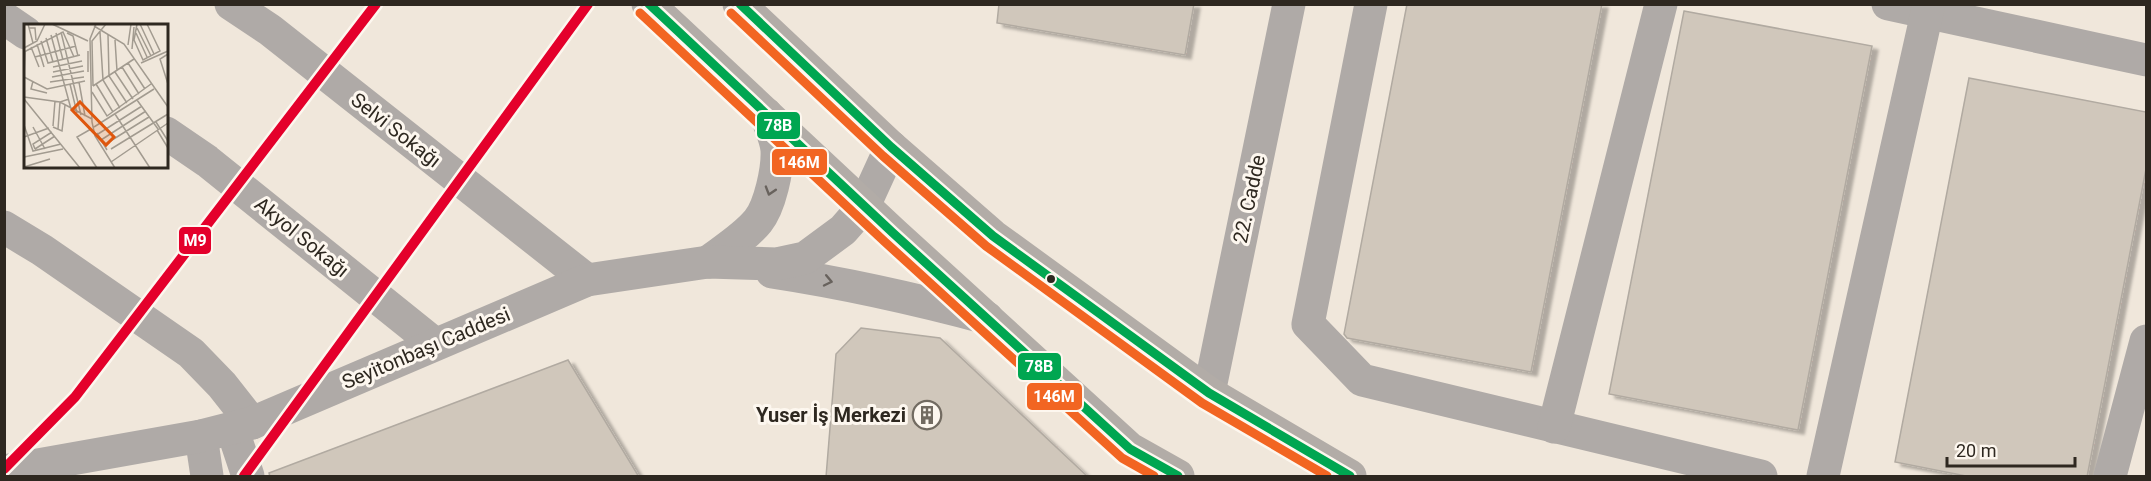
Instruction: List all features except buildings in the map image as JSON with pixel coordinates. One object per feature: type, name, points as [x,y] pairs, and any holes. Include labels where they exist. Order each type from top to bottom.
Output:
[{"type":"main road","points":[[648,4],[864,206],[1130,449],[1177,476]]},
{"type":"main road","points":[[739,4],[891,147],[993,236],[1209,393],[1350,477]]},
{"type":"street","name":"Selvi Sokağı","points":[[231,4],[270,30],[587,280]]},
{"type":"street","name":"22. Cadde","points":[[1209,393],[1289,4]]},
{"type":"street","points":[[1371,4],[1308,324],[1362,381],[1761,477]]},
{"type":"street","points":[[1554,427],[1661,4]]},
{"type":"street","points":[[1888,4],[1928,9],[2146,60]]},
{"type":"street","points":[[1823,477],[1928,9]]},
{"type":"street","points":[[4,18],[24,32]]},
{"type":"street","name":"Seyitonbaşı Caddesi","points":[[708,262],[759,220],[769,197],[777,149],[766,114]]},
{"type":"street","name":"Akyol Sokağı","points":[[168,134],[207,161],[435,344]]},
{"type":"street","name":"Seyitonbaşı Caddesi","points":[[4,471],[201,436],[242,426],[587,280],[708,262],[777,264],[805,258],[843,230],[864,206],[891,147]]},
{"type":"street","points":[[4,227],[42,250],[191,353],[222,385],[242,426],[248,477]]},
{"type":"street","name":"Seyitonbaşı Caddesi","points":[[708,262],[812,278],[928,302],[987,318]]},
{"type":"street","points":[[2110,477],[2146,341]]},
{"type":"street","points":[[201,436],[207,477]]},
{"type":"transit line","name":"M9","points":[[4,469],[75,397],[376,4]]},
{"type":"transit line","name":"M9","points":[[244,476],[588,4]]},
{"type":"transit line","name":"78B","points":[[649,4],[893,233],[1130,449],[1178,476]]},
{"type":"transit line","name":"78B","points":[[740,4],[891,147],[993,236],[1209,393],[1350,476]]},
{"type":"transit line","name":"146M","points":[[640,13],[885,242],[1122,458],[1154,476]]},
{"type":"transit line","name":"146M","points":[[731,13],[883,156],[986,246],[1202,403],[1327,476]]},
{"type":"place","name":"Yuser İş Merkezi","points":[[927,415]]}]
